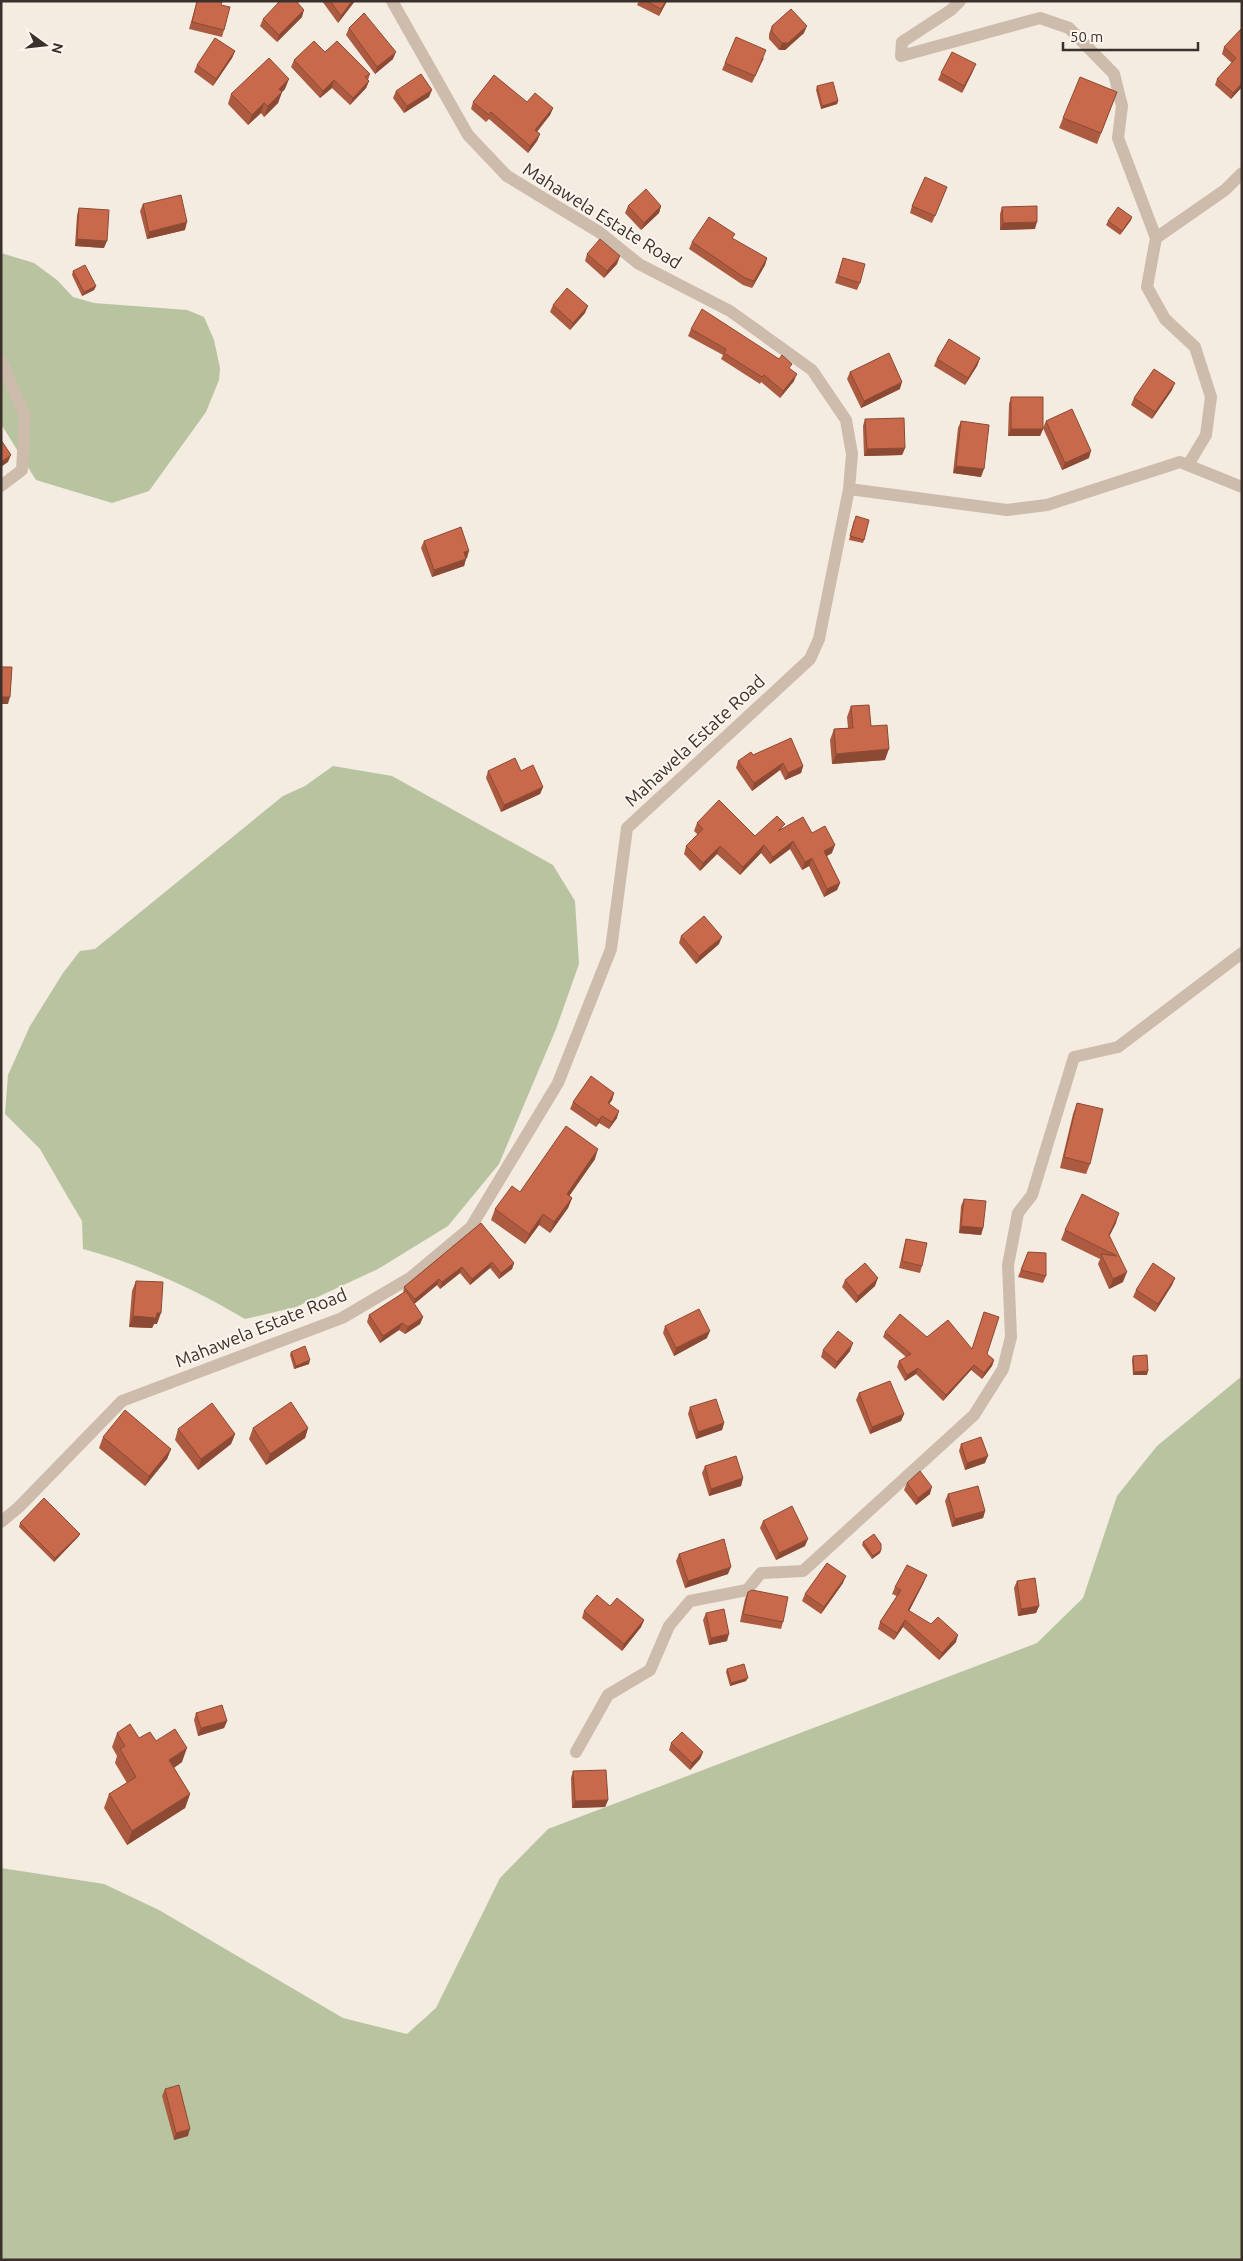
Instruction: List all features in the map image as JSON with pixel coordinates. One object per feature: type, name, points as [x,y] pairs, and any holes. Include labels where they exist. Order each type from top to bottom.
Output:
[{"type":"street","name":"Mahawela Estate Road","points":[[1,1522],[19,1507],[122,1401],[342,1318],[410,1278],[471,1226],[558,1083],[608,958],[611,949],[627,828],[810,659],[819,639],[849,489],[852,454],[846,420],[812,370],[730,311],[639,264],[598,232],[507,176],[468,135],[392,1]]},
{"type":"street","points":[[960,1],[951,10],[902,42],[900,56],[1040,18],[1069,28],[1114,74],[1122,106],[1118,138],[1156,238],[1147,287],[1165,318],[1195,347],[1211,397],[1206,435],[1188,465]]},
{"type":"street","points":[[1156,238],[1225,190],[1242,173]]},
{"type":"street","points":[[1,360],[24,416],[22,470],[1,486]]},
{"type":"street","points":[[849,489],[1007,510],[1047,505],[1180,462],[1242,487]]},
{"type":"street","points":[[576,1752],[608,1695],[650,1670],[669,1626],[690,1601],[747,1590],[762,1573],[803,1571],[974,1416],[1003,1369],[1011,1337],[1008,1265],[1018,1213],[1032,1195],[1074,1057],[1118,1047],[1242,953]]},
{"type":"green space","points":[[1,253],[34,263],[57,280],[73,297],[94,303],[187,310],[204,317],[214,340],[220,368],[219,380],[206,412],[149,491],[112,503],[36,480],[1,424]]},
{"type":"green space","points":[[333,766],[392,776],[553,865],[575,901],[579,964],[556,1029],[499,1164],[448,1226],[378,1269],[296,1307],[245,1319],[206,1297],[166,1278],[125,1262],[83,1249],[82,1221],[40,1149],[5,1114],[8,1075],[30,1026],[63,973],[80,951],[95,949],[283,796],[305,786]]},
{"type":"green space","points":[[1242,1376],[1242,2260],[1,2260],[1,1868],[104,1884],[159,1910],[343,2018],[407,2034],[436,2008],[500,1878],[548,1829],[1037,1643],[1083,1598],[1117,1496],[1157,1446]]},
{"type":"building","points":[[197,1],[222,1],[221,5],[230,7],[224,30],[192,22]]},
{"type":"building","points":[[280,1],[296,1],[304,10],[279,35],[263,19]]},
{"type":"building","points":[[330,1],[352,1],[341,16]]},
{"type":"building","points":[[646,1],[666,1],[661,9]]},
{"type":"building","points":[[791,9],[807,26],[788,43],[782,43],[772,32],[772,26]]},
{"type":"building","points":[[364,13],[396,52],[377,67],[349,28]]},
{"type":"building","points":[[1241,29],[1242,83],[1233,93],[1217,79],[1236,58],[1224,47]]},
{"type":"building","points":[[736,37],[766,50],[755,76],[725,63]]},
{"type":"building","points":[[215,38],[235,51],[216,79],[197,65]]},
{"type":"building","points":[[314,41],[325,52],[337,41],[370,74],[365,77],[369,81],[353,98],[334,80],[323,91],[294,60]]},
{"type":"building","points":[[952,52],[976,64],[964,86],[941,73]]},
{"type":"building","points":[[269,58],[289,79],[279,89],[282,92],[268,106],[264,103],[252,115],[231,94]]},
{"type":"building","points":[[421,74],[432,90],[407,106],[396,91]]},
{"type":"building","points":[[494,75],[527,102],[535,93],[553,108],[535,130],[540,134],[530,146],[491,112],[489,115],[473,102]]},
{"type":"building","points":[[1080,77],[1117,92],[1101,133],[1063,118]]},
{"type":"building","points":[[833,82],[838,101],[822,106],[817,86]]},
{"type":"building","points":[[925,177],[947,187],[935,216],[912,206]]},
{"type":"building","points":[[646,189],[661,206],[644,223],[628,206]]},
{"type":"building","points":[[181,195],[187,222],[149,232],[143,204]]},
{"type":"building","points":[[1037,206],[1037,222],[1003,223],[1002,207]]},
{"type":"building","points":[[1118,207],[1132,217],[1122,231],[1108,221]]},
{"type":"building","points":[[79,208],[109,210],[107,241],[77,239]]},
{"type":"building","points":[[709,217],[735,234],[732,238],[767,258],[754,281],[745,278],[692,242]]},
{"type":"building","points":[[600,239],[620,256],[607,271],[587,254]]},
{"type":"building","points":[[843,258],[865,264],[860,283],[838,276]]},
{"type":"building","points":[[85,265],[96,286],[84,292],[73,271]]},
{"type":"building","points":[[567,288],[588,306],[573,323],[553,305]]},
{"type":"building","points":[[702,309],[779,359],[782,355],[792,364],[789,368],[797,374],[783,391],[764,375],[762,377],[724,353],[726,349],[691,329]]},
{"type":"building","points":[[949,339],[980,358],[968,378],[937,359]]},
{"type":"building","points":[[889,353],[902,382],[864,401],[850,372]]},
{"type":"building","points":[[1154,369],[1175,383],[1155,412],[1134,398]]},
{"type":"building","points":[[1011,397],[1043,397],[1043,429],[1011,429]]},
{"type":"building","points":[[1072,409],[1091,451],[1065,463],[1046,421]]},
{"type":"building","points":[[904,418],[905,448],[867,449],[865,419]]},
{"type":"building","points":[[961,421],[989,425],[984,469],[956,466]]},
{"type":"building","points":[[1,440],[11,455],[1,462]]},
{"type":"building","points":[[856,516],[869,520],[864,540],[850,536]]},
{"type":"building","points":[[461,527],[469,551],[464,552],[466,559],[434,570],[424,541]]},
{"type":"building","points":[[1,667],[12,667],[10,697],[1,697]]},
{"type":"building","points":[[869,705],[871,726],[887,725],[889,749],[836,754],[834,729],[853,728],[851,706]]},
{"type":"building","points":[[791,738],[803,766],[788,773],[783,763],[754,783],[738,761],[751,752],[753,755]]},
{"type":"building","points":[[515,758],[521,771],[533,765],[543,787],[504,805],[488,771]]},
{"type":"building","points":[[719,800],[755,836],[777,816],[785,824],[778,831],[803,817],[812,833],[825,826],[835,845],[824,851],[840,883],[827,889],[812,858],[805,862],[793,841],[773,857],[764,845],[743,867],[720,846],[703,863],[686,846],[703,829],[697,823]]},
{"type":"building","points":[[704,916],[722,937],[699,956],[681,936]]},
{"type":"building","points":[[591,1076],[614,1093],[608,1103],[619,1111],[612,1122],[602,1116],[599,1120],[573,1102]]},
{"type":"building","points":[[1077,1103],[1103,1109],[1090,1164],[1064,1157]]},
{"type":"building","points":[[566,1126],[598,1149],[567,1194],[572,1198],[554,1222],[543,1214],[529,1234],[495,1209],[512,1186],[520,1192]]},
{"type":"building","points":[[1082,1194],[1119,1213],[1109,1235],[1127,1272],[1113,1279],[1101,1254],[1117,1256],[1065,1230]]},
{"type":"building","points":[[964,1199],[986,1201],[983,1228],[961,1226]]},
{"type":"building","points":[[481,1223],[514,1263],[501,1273],[492,1262],[472,1279],[462,1267],[442,1282],[439,1279],[415,1299],[404,1287]]},
{"type":"building","points":[[906,1239],[927,1243],[922,1266],[902,1261]]},
{"type":"building","points":[[1028,1252],[1046,1253],[1046,1276],[1021,1270]]},
{"type":"building","points":[[865,1263],[878,1278],[858,1296],[845,1280]]},
{"type":"building","points":[[1153,1263],[1175,1278],[1158,1304],[1136,1290]]},
{"type":"building","points":[[136,1281],[163,1282],[161,1313],[157,1313],[156,1318],[133,1316]]},
{"type":"building","points":[[406,1291],[423,1317],[408,1327],[402,1323],[383,1336],[369,1315]]},
{"type":"building","points":[[699,1309],[710,1331],[676,1348],[665,1326]]},
{"type":"building","points":[[984,1312],[999,1317],[987,1354],[994,1360],[984,1373],[974,1365],[946,1395],[918,1368],[907,1375],[899,1361],[911,1354],[885,1332],[900,1314],[927,1337],[948,1320],[972,1349]]},
{"type":"building","points":[[838,1331],[853,1343],[837,1362],[823,1350]]},
{"type":"building","points":[[305,1346],[310,1360],[296,1366],[291,1352]]},
{"type":"building","points":[[1147,1355],[1148,1371],[1134,1372],[1133,1356]]},
{"type":"building","points":[[890,1381],[904,1414],[872,1427],[859,1393]]},
{"type":"building","points":[[716,1399],[724,1423],[698,1432],[690,1407]]},
{"type":"building","points":[[291,1402],[308,1428],[270,1454],[253,1428]]},
{"type":"building","points":[[212,1403],[235,1434],[201,1459],[178,1429]]},
{"type":"building","points":[[125,1410],[171,1449],[149,1476],[103,1437]]},
{"type":"building","points":[[981,1437],[988,1456],[967,1463],[961,1444]]},
{"type":"building","points":[[736,1456],[743,1478],[711,1489],[705,1466]]},
{"type":"building","points":[[920,1471],[932,1487],[918,1498],[907,1483]]},
{"type":"building","points":[[978,1486],[985,1511],[955,1519],[948,1494]]},
{"type":"building","points":[[44,1498],[80,1534],[55,1558],[20,1523]]},
{"type":"building","points":[[792,1506],[808,1539],[779,1553],[763,1521]]},
{"type":"building","points":[[874,1534],[881,1544],[881,1550],[873,1556],[863,1542]]},
{"type":"building","points":[[724,1539],[731,1567],[688,1581],[679,1554]]},
{"type":"building","points":[[827,1563],[846,1576],[824,1607],[805,1594]]},
{"type":"building","points":[[907,1565],[927,1575],[908,1610],[931,1624],[938,1617],[958,1635],[942,1653],[905,1620],[897,1633],[880,1622],[901,1590],[895,1587]]},
{"type":"building","points":[[1035,1578],[1039,1606],[1021,1609],[1017,1581]]},
{"type":"building","points":[[752,1590],[788,1597],[783,1622],[743,1614],[748,1592]]},
{"type":"building","points":[[597,1595],[610,1606],[617,1598],[644,1620],[624,1644],[584,1611]]},
{"type":"building","points":[[724,1609],[729,1634],[711,1638],[706,1613]]},
{"type":"building","points":[[744,1664],[748,1678],[731,1683],[727,1669]]},
{"type":"building","points":[[222,1705],[227,1721],[201,1728],[196,1713]]},
{"type":"building","points":[[130,1724],[139,1738],[150,1732],[156,1741],[175,1729],[187,1748],[169,1760],[190,1794],[132,1831],[109,1794],[136,1777],[120,1749],[125,1746],[117,1733]]},
{"type":"building","points":[[682,1732],[703,1752],[692,1763],[671,1743]]},
{"type":"building","points":[[606,1770],[608,1800],[575,1801],[573,1771]]},
{"type":"building","points":[[179,2085],[190,2129],[176,2133],[165,2089]]}]
